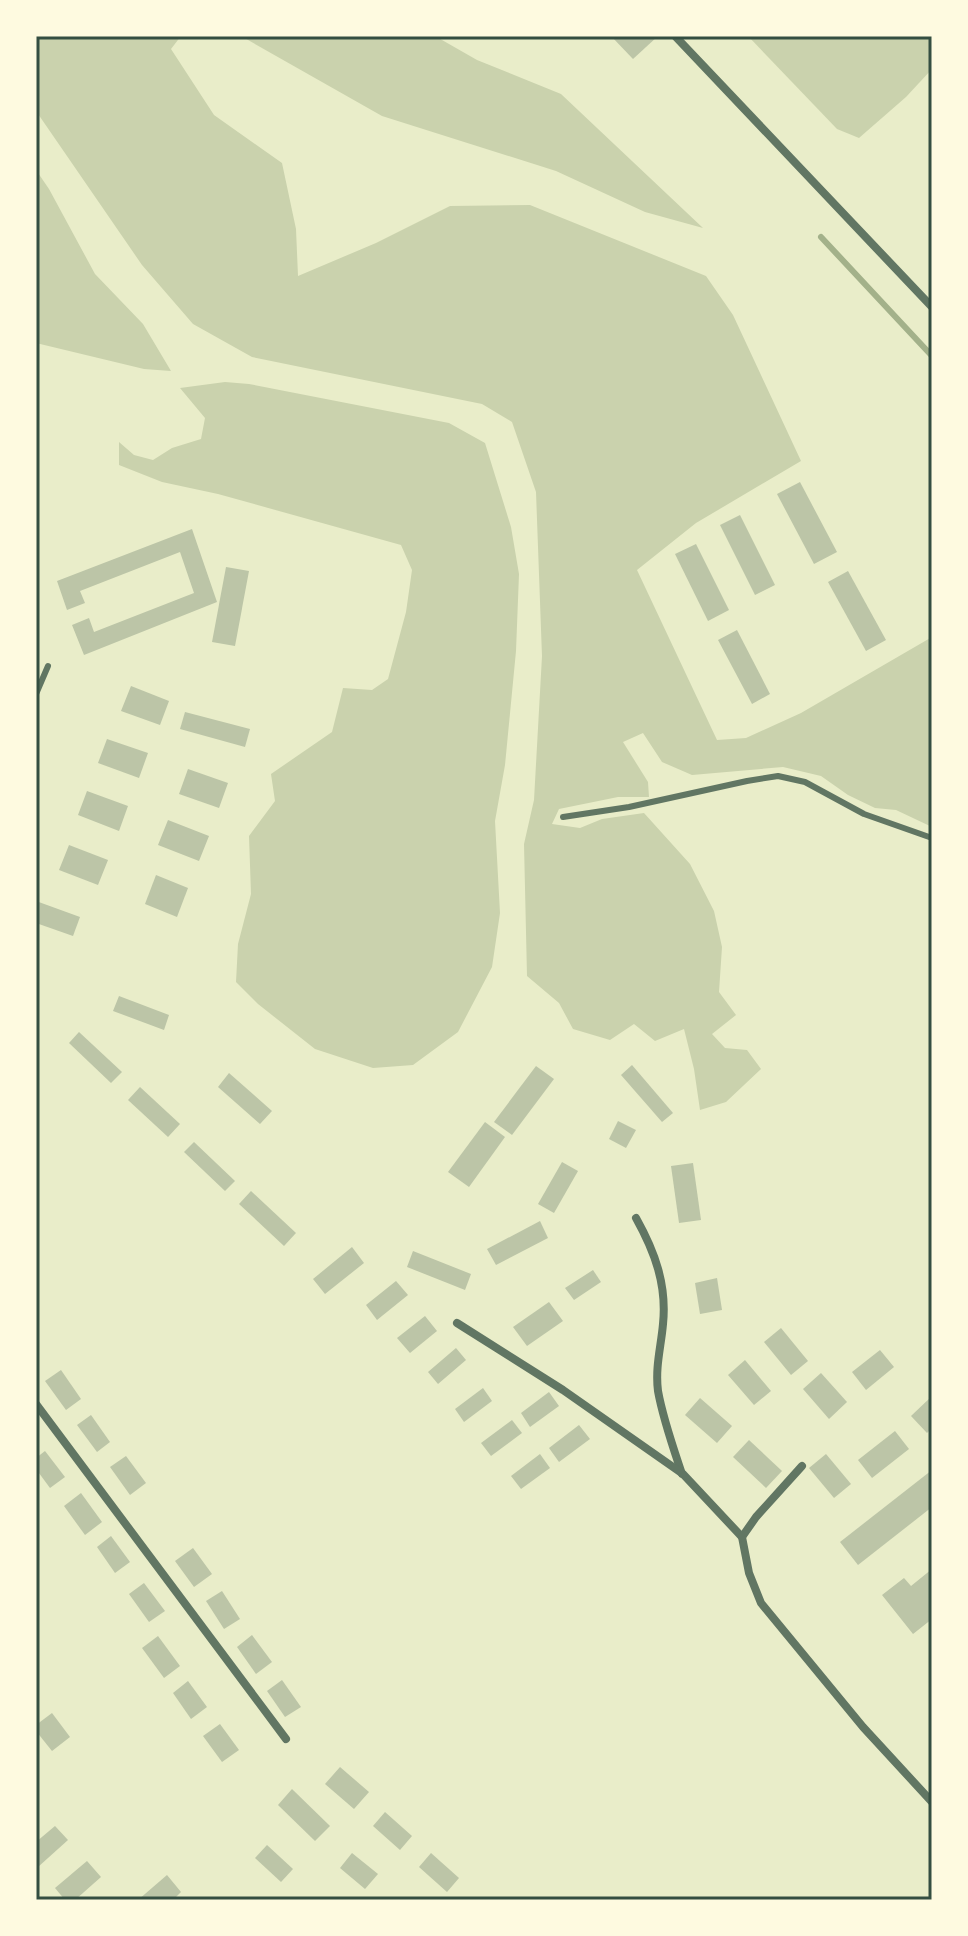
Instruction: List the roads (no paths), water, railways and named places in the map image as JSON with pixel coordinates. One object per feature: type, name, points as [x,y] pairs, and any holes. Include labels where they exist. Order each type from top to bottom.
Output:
[{"type":"street","points":[[675,36],[932,307]]},
{"type":"street","points":[[636,1218],[660,1271],[664,1296],[657,1360],[658,1390],[683,1474]]},
{"type":"street","points":[[457,1323],[563,1390],[683,1474],[742,1537],[749,1573],[761,1603],[863,1727],[932,1802]]},
{"type":"street","points":[[36,1404],[286,1739]]},
{"type":"street","points":[[742,1537],[802,1466]]},
{"type":"lane","points":[[36,694],[48,666]]},
{"type":"lane","points":[[563,817],[629,807],[778,776],[805,782],[864,814],[932,838]]},
{"type":"waterway","points":[[821,237],[932,356]]}]
